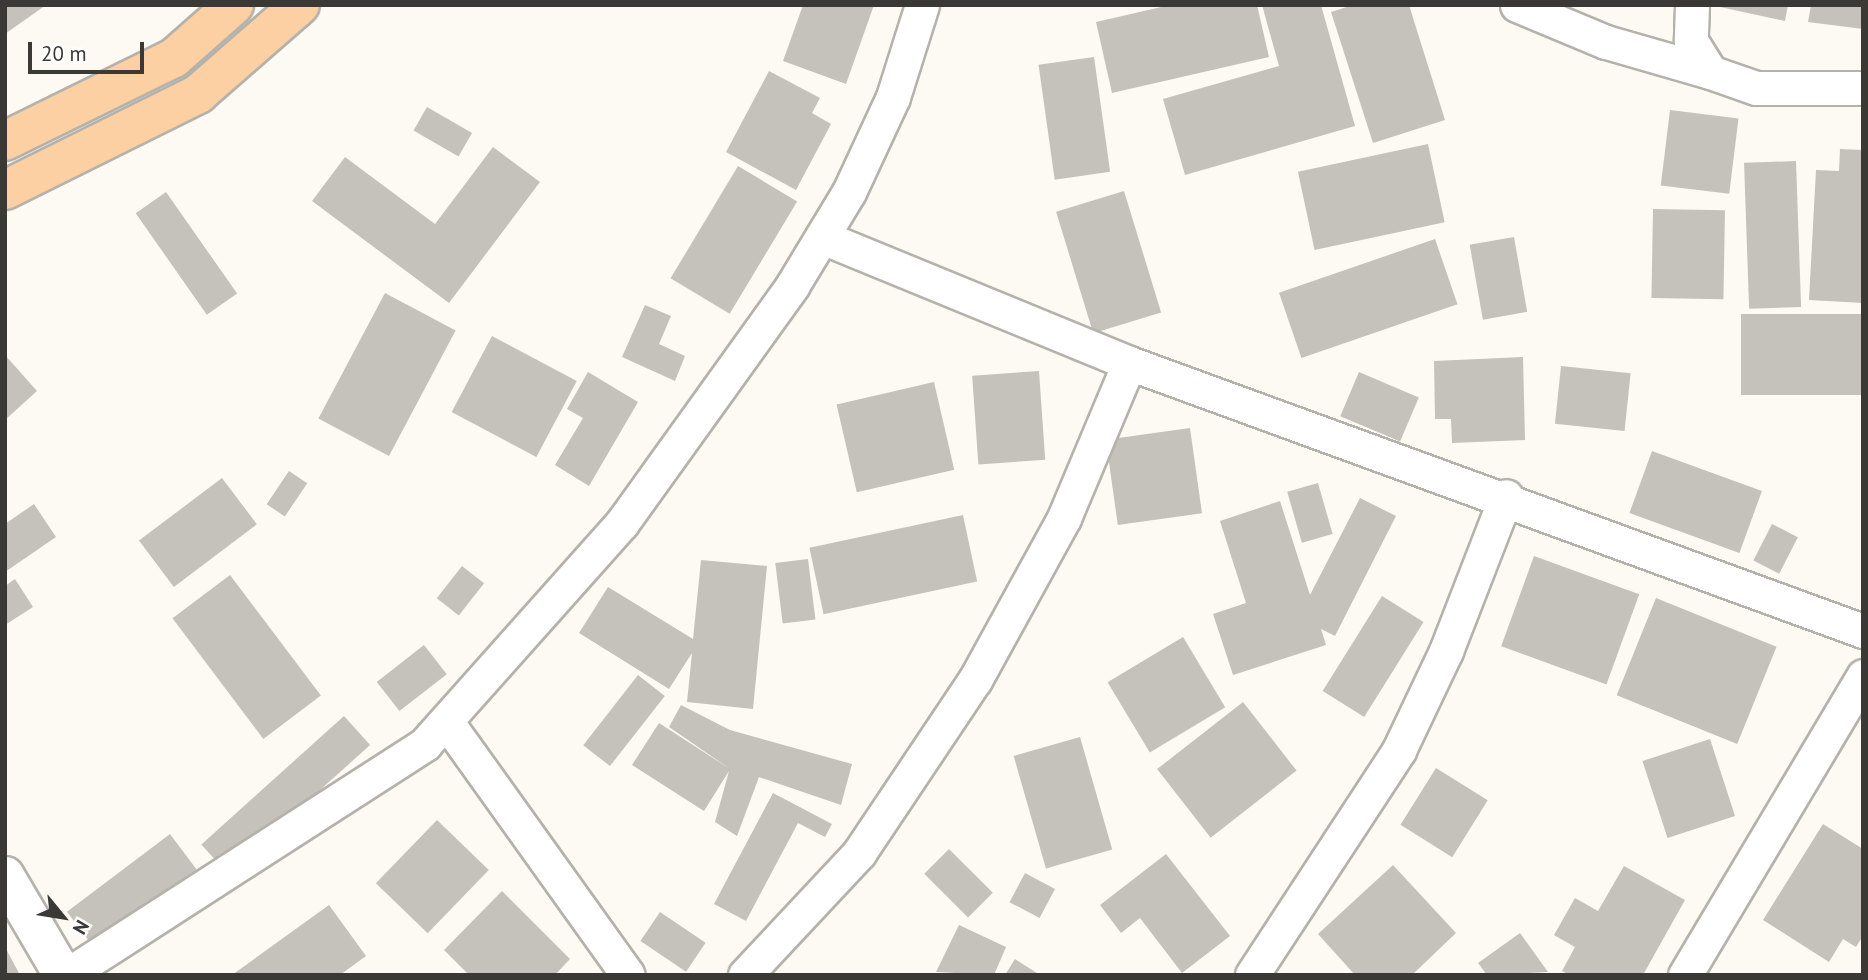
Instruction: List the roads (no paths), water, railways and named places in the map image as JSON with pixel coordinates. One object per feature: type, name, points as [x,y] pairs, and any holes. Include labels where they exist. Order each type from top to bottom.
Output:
[{"type":"main road","points":[[5,141],[174,58],[234,5]]},
{"type":"main road","points":[[5,190],[198,94],[300,5]]},
{"type":"street","points":[[5,876],[65,975],[425,744],[622,523],[822,237],[893,97],[922,5]]},
{"type":"street","points":[[1517,5],[1606,42],[1756,88],[1863,88]]},
{"type":"street","points":[[1692,5],[1691,41],[1710,72]]},
{"type":"street","points":[[822,237],[1129,363],[1506,496],[1863,631]]},
{"type":"street","points":[[744,975],[859,853],[975,680],[1064,518],[1129,363]]},
{"type":"street","points":[[1252,975],[1399,750],[1446,651],[1506,496]]},
{"type":"street","points":[[1685,975],[1863,676]]},
{"type":"street","points":[[446,721],[628,975]]}]
